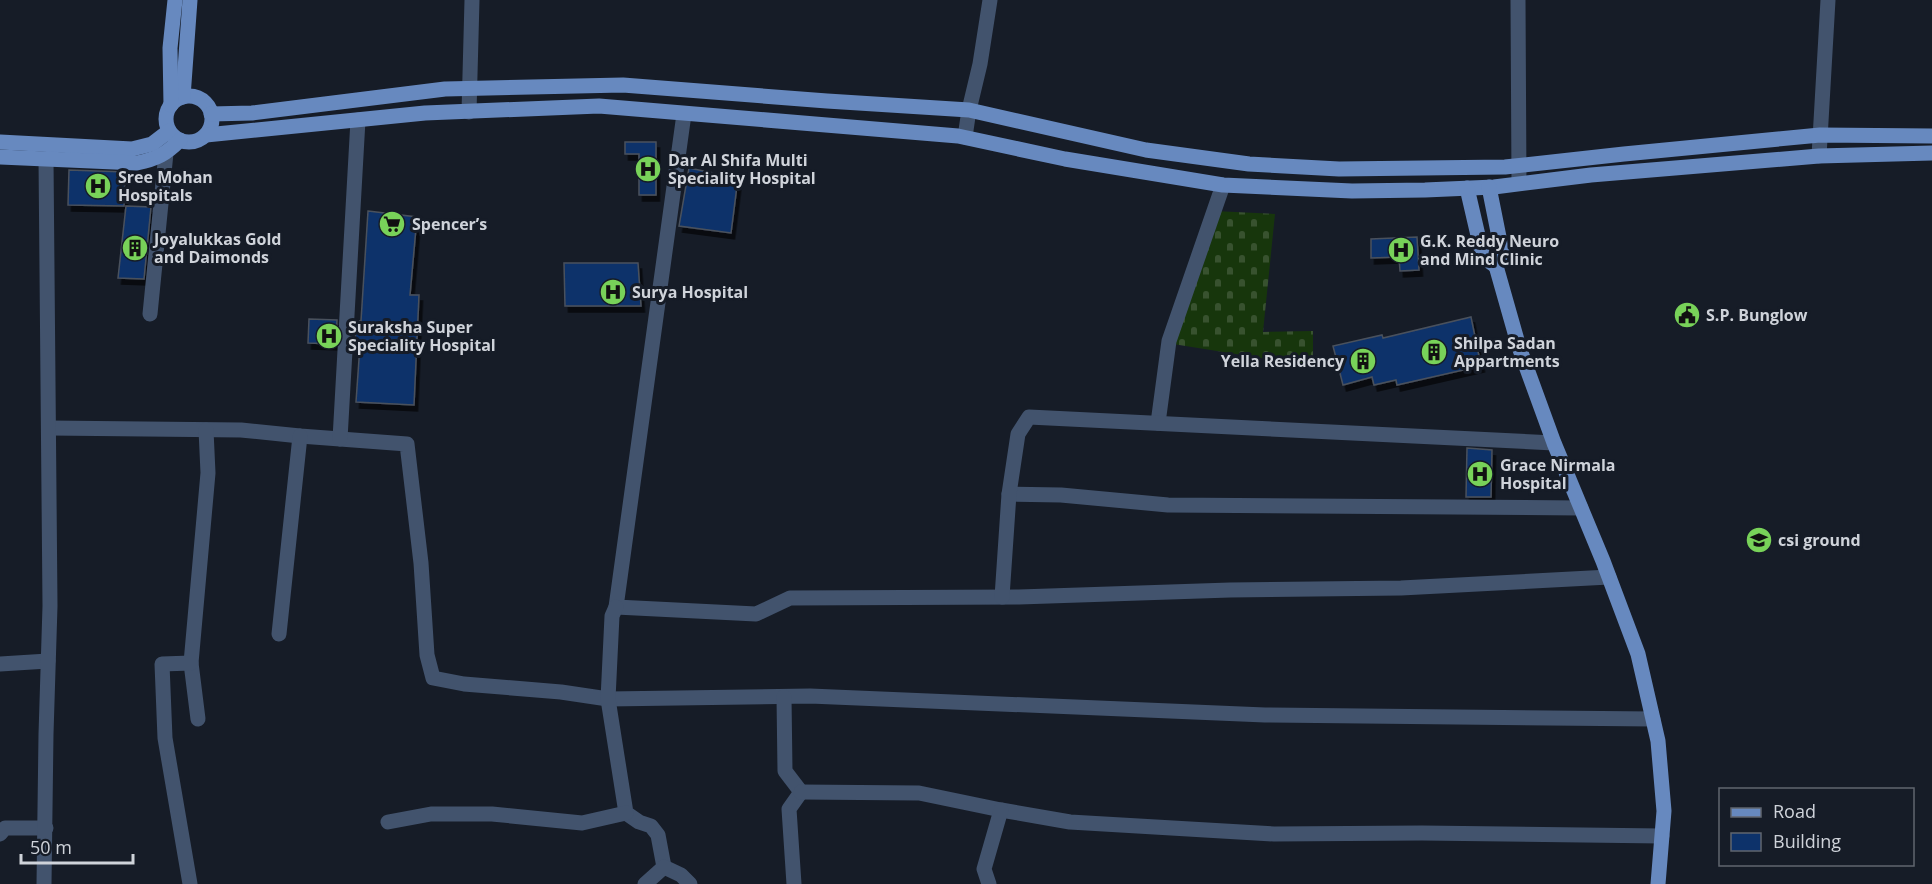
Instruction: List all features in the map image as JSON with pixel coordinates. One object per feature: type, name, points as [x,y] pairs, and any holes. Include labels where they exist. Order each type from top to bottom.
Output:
[{"type":"main road","points":[[175,0],[170,48],[177,101]]},
{"type":"main road","points":[[190,0],[177,101],[165,119],[174,135],[192,142],[206,135],[425,113],[599,106],[965,137],[1044,154],[1223,185],[1352,191],[1489,187],[1591,175],[1818,156],[1932,153]]},
{"type":"main road","points":[[211,114],[252,113],[445,89],[623,85],[969,110],[1146,150],[1249,164],[1339,169],[1519,165],[1820,135],[1932,136]]},
{"type":"main road","points":[[177,101],[190,96],[204,101],[212,121],[206,135]]},
{"type":"main road","points":[[1044,154],[1046,128]]},
{"type":"main road","points":[[0,142],[132,149],[174,135]]},
{"type":"main road","points":[[0,157],[137,163],[166,153],[174,135]]},
{"type":"main road","points":[[1489,187],[1502,252],[1496,266],[1519,347],[1554,443],[1638,654],[1658,741],[1664,811],[1658,884]]},
{"type":"main road","points":[[1467,188],[1483,257],[1496,266]]},
{"type":"street","points":[[469,112],[472,0]]},
{"type":"street","points":[[965,137],[990,0]]},
{"type":"street","points":[[1518,0],[1520,183]]},
{"type":"street","points":[[1818,156],[1828,0]]},
{"type":"street","points":[[664,867],[658,835],[651,826],[639,822],[626,813],[608,699],[612,616],[616,607],[684,114]]},
{"type":"street","points":[[340,439],[358,120]]},
{"type":"street","points":[[150,315],[166,153]]},
{"type":"street","points":[[44,884],[50,606],[46,159]]},
{"type":"street","points":[[1158,423],[1169,341],[1223,185]]},
{"type":"street","points":[[1002,597],[1009,494],[1018,434],[1029,417],[1554,443]]},
{"type":"street","points":[[49,428],[241,430],[407,444],[421,563],[427,655],[433,678],[464,684],[561,692],[608,699],[784,697],[922,700],[1265,715],[1653,719]]},
{"type":"street","points":[[198,719],[191,663],[208,472],[206,430]]},
{"type":"street","points":[[279,634],[300,436]]},
{"type":"street","points":[[1009,494],[1061,495],[1168,505],[1581,508]]},
{"type":"street","points":[[616,607],[756,615],[790,598],[1002,597],[1230,590],[1401,588],[1609,577]]},
{"type":"street","points":[[0,664],[48,661]]},
{"type":"street","points":[[190,884],[165,738],[162,664],[191,663]]},
{"type":"street","points":[[784,697],[785,771],[801,792]]},
{"type":"street","points":[[801,792],[920,793],[1070,822],[1274,834],[1662,836]]},
{"type":"street","points":[[794,884],[789,809],[801,792]]},
{"type":"street","points":[[989,884],[984,869],[1001,810]]},
{"type":"street","points":[[388,822],[431,814],[492,814],[582,824],[626,813]]},
{"type":"street","points":[[0,834],[5,828],[46,828]]},
{"type":"street","points":[[645,884],[664,867]]},
{"type":"street","points":[[664,867],[681,875],[690,884]]},
{"type":"green space","points":[[1214,211],[1275,214],[1263,332],[1313,331],[1313,364],[1299,364],[1173,344]]},
{"type":"building","points":[[625,142],[656,142],[656,195],[639,195],[639,154],[625,154]]},
{"type":"building","points":[[689,168],[738,178],[731,233],[679,226]]},
{"type":"building","points":[[69,170],[125,172],[124,206],[68,205]]},
{"type":"building","name":"Joyalukkas Gold and Daimonds","points":[[126,206],[151,207],[144,279],[118,278]]},
{"type":"building","points":[[368,211],[417,217],[410,295],[419,295],[414,405],[356,402],[360,345],[355,345],[356,321],[361,321]]},
{"type":"building","points":[[1417,237],[1419,270],[1400,271],[1399,257],[1371,258],[1371,239]]},
{"type":"building","points":[[564,263],[638,263],[641,306],[565,306]]},
{"type":"building","name":"Shilpa Sadan Appartments","points":[[1471,317],[1481,366],[1397,385],[1396,380],[1374,385],[1372,377],[1343,385],[1333,346],[1382,335],[1383,338]]},
{"type":"building","points":[[309,319],[337,320],[336,344],[308,343]]},
{"type":"building","points":[[1467,448],[1492,450],[1491,497],[1466,497]]},
{"type":"place","name":"Dar Al Shifa Multi Speciality Hospital","points":[[648,169]]},
{"type":"place","name":"Sree Mohan Hospitals","points":[[98,186]]},
{"type":"place","name":"Spencer’s","points":[[392,224]]},
{"type":"place","name":"Joyalukkas Gold and Daimonds","points":[[135,248]]},
{"type":"place","name":"G.K. Reddy Neuro and Mind Clinic","points":[[1401,250]]},
{"type":"place","name":"Surya Hospital","points":[[613,292]]},
{"type":"place","name":"S.P. Bunglow","points":[[1687,315]]},
{"type":"place","name":"Suraksha Super Speciality Hospital","points":[[329,336]]},
{"type":"place","name":"Shilpa Sadan Appartments","points":[[1434,352]]},
{"type":"place","name":"Yella Residency","points":[[1363,361]]},
{"type":"place","name":"Grace Nirmala Hospital","points":[[1480,474]]},
{"type":"place","name":"csi ground","points":[[1759,540]]}]
